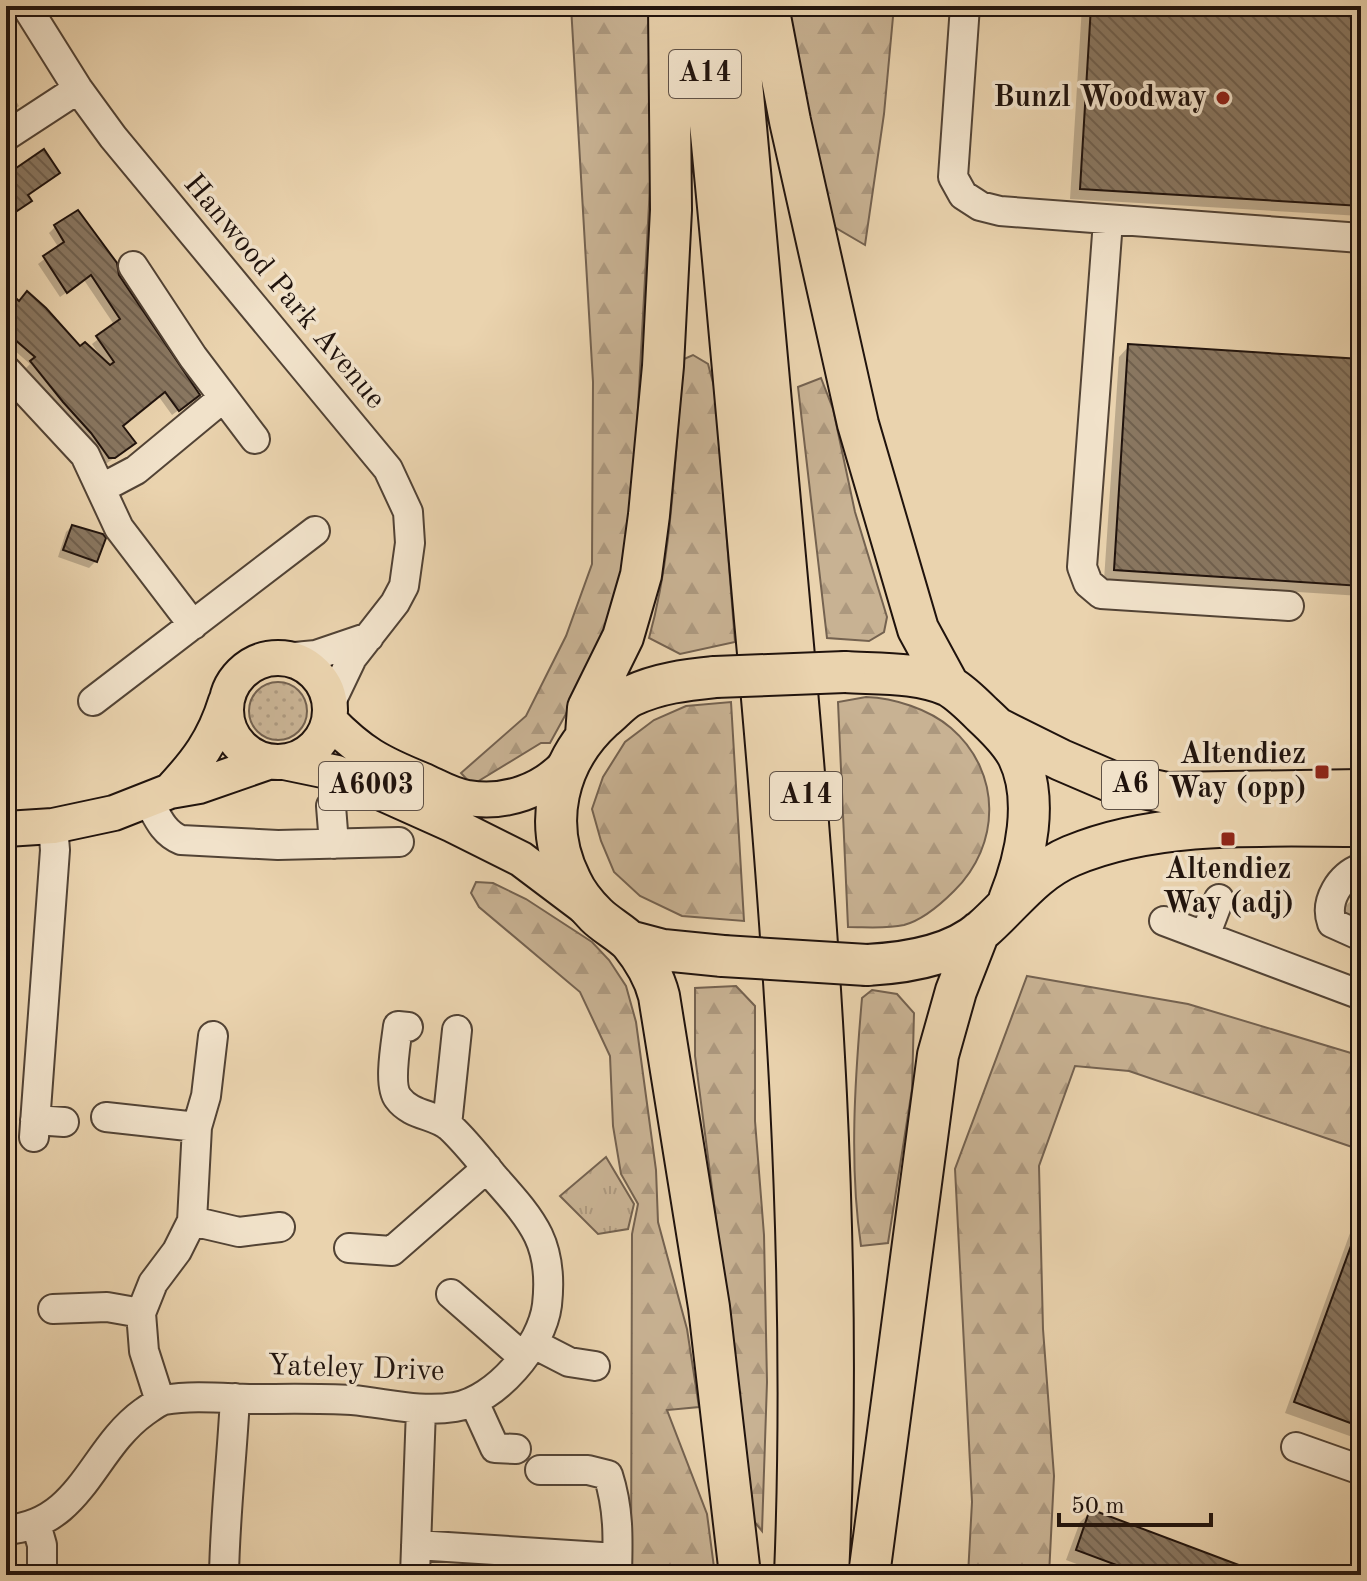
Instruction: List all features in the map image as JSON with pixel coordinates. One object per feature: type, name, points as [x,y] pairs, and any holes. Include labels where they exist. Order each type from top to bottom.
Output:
[{"type":"highway","name":"A14","points":[[577,749],[588,708],[623,637],[641,575],[649,515],[663,366],[671,210],[669,6]]},
{"type":"highway","name":"A14","points":[[698,6],[769,777],[788,1032],[798,1337],[795,1575]]},
{"type":"highway","name":"A14","points":[[735,6],[807,809],[826,1078],[833,1304],[832,1496],[828,1575]]},
{"type":"highway","name":"A14","points":[[768,6],[790,121],[858,424],[918,629],[949,686]]},
{"type":"highway","points":[[740,1575],[709,1307],[659,996],[649,970],[629,941],[596,915],[571,882],[555,825],[558,793],[577,749],[629,697],[674,681],[845,672],[920,678],[949,686],[997,728],[1018,756],[1028,811],[1022,869],[956,991],[938,1055],[869,1575]]},
{"type":"highway","name":"A6","points":[[997,728],[1110,781],[1167,793],[1361,790]]},
{"type":"highway","name":"A6","points":[[992,920],[1036,876],[1056,863],[1141,834],[1230,827],[1361,826]]},
{"type":"highway","points":[[629,941],[663,950],[867,965],[898,963],[940,953],[992,920]]},
{"type":"main road","points":[[6,829],[53,826],[114,813],[159,796],[300,758],[324,736],[330,712],[325,688],[316,674],[302,663],[284,658],[266,659],[249,666],[236,679],[217,730],[206,748],[159,796]]},
{"type":"main road","points":[[228,695],[226,713],[230,731],[240,746],[252,756],[276,762]]},
{"type":"main road","name":"A6003","points":[[330,712],[365,754],[465,798],[504,798],[533,790],[553,780],[577,749]]},
{"type":"main road","name":"A6003","points":[[276,762],[337,773],[453,825],[521,859],[596,915]]},
{"type":"street","name":"Hanwood Park Avenue","points":[[26,6],[78,89],[148,182],[388,469],[408,512],[409,563],[404,586],[395,603],[352,658],[330,712]]},
{"type":"street","points":[[965,6],[953,177],[963,195],[980,206],[1000,211],[1108,221],[1361,238]]},
{"type":"street","points":[[6,136],[78,89]]},
{"type":"street","points":[[1108,221],[1082,567],[1088,583],[1101,594],[1289,606]]},
{"type":"street","points":[[133,266],[223,398],[255,439]]},
{"type":"street","points":[[6,370],[85,455],[119,528],[193,625]]},
{"type":"street","points":[[102,488],[136,470],[223,398]]},
{"type":"street","points":[[93,701],[315,531]]},
{"type":"street","points":[[284,658],[316,655],[370,637]]},
{"type":"street","points":[[159,796],[163,828],[172,837],[181,840],[278,845],[399,842]]},
{"type":"street","points":[[331,806],[334,844]]},
{"type":"street","points":[[53,826],[55,850],[34,1128],[64,1122]]},
{"type":"street","points":[[1359,868],[1335,868],[1323,876],[1316,893],[1321,911],[1332,923],[1361,936]]},
{"type":"street","points":[[1205,936],[1219,899]]},
{"type":"street","points":[[1164,921],[1361,995]]},
{"type":"street","points":[[408,1027],[398,1026],[393,1088],[397,1098],[410,1109],[447,1125],[463,1045]]},
{"type":"street","points":[[6,1530],[36,1524],[55,1514],[82,1488],[134,1420],[160,1401],[144,1351],[141,1313],[153,1283],[177,1251],[192,1221],[197,1127],[206,1096],[213,1036]]},
{"type":"street","points":[[106,1117],[197,1127]]},
{"type":"street","name":"Yateley Drive","points":[[160,1401],[193,1397],[354,1400],[421,1409],[455,1407],[474,1402],[493,1390],[529,1350],[546,1312],[549,1264],[532,1219],[447,1125]]},
{"type":"street","points":[[349,1248],[392,1251],[487,1168]]},
{"type":"street","points":[[192,1221],[239,1232],[280,1227]]},
{"type":"street","points":[[451,1294],[529,1350],[595,1366]]},
{"type":"street","points":[[53,1309],[108,1297],[141,1313]]},
{"type":"street","points":[[224,1575],[225,1515],[232,1467],[235,1398]]},
{"type":"street","points":[[474,1402],[495,1448],[516,1449]]},
{"type":"street","points":[[415,1575],[421,1409]]},
{"type":"street","points":[[1296,1447],[1361,1470]]},
{"type":"street","points":[[416,1545],[542,1564],[617,1566],[619,1525],[608,1475],[588,1470],[540,1470]]},
{"type":"street","points":[[36,1524],[42,1545],[42,1575]]},
{"type":"green space","points":[[571,6],[649,6],[653,131],[630,555],[606,641],[550,743],[541,743],[472,785],[461,773],[526,716],[566,636],[592,564],[593,382]]},
{"type":"green space","points":[[788,6],[894,6],[884,114],[865,245],[831,225],[800,83]]},
{"type":"green space","points":[[693,355],[708,364],[715,390],[735,642],[680,654],[649,638],[664,570],[684,359]]},
{"type":"green space","points":[[821,378],[833,409],[855,512],[887,617],[884,632],[869,641],[827,638],[798,387]]},
{"type":"green space","points":[[278,682],[298,691],[307,711],[298,731],[278,740],[258,731],[249,711],[258,691]]},
{"type":"green space","points":[[866,697],[911,706],[942,721],[968,746],[980,766],[987,787],[987,831],[981,852],[969,873],[931,911],[918,920],[897,926],[848,927],[838,702]]},
{"type":"green space","points":[[731,702],[744,921],[682,916],[640,896],[614,872],[592,809],[603,777],[625,742],[654,720],[686,706]]},
{"type":"green space","points":[[476,882],[493,883],[526,899],[592,942],[609,960],[626,986],[636,1022],[656,1170],[658,1222],[687,1329],[699,1407],[667,1410],[707,1514],[715,1575],[631,1575],[632,1234],[638,1204],[621,1174],[613,1126],[610,1056],[580,992],[479,907],[471,893]]},
{"type":"green space","points":[[1027,976],[1188,1004],[1361,1056],[1361,1150],[1129,1071],[1075,1066],[1039,1166],[1043,1329],[1054,1476],[1049,1575],[968,1575],[972,1502],[955,1169]]},
{"type":"green space","points":[[736,986],[755,1006],[755,1121],[764,1235],[767,1382],[762,1531],[748,1514],[745,1445],[695,1056],[695,988]]},
{"type":"green space","points":[[872,990],[897,994],[914,1013],[912,1089],[888,1243],[861,1246],[855,1184],[855,1090],[862,998]]},
{"type":"green space","points":[[606,1157],[634,1204],[628,1229],[598,1234],[560,1196]]},
{"type":"building","name":"Bunzl Woodway","points":[[1091,6],[1361,6],[1361,206],[1080,189]]},
{"type":"building","points":[[44,149],[60,173],[28,195],[32,201],[14,213],[12,209],[6,212],[6,175]]},
{"type":"building","points":[[78,210],[117,263],[119,275],[200,395],[179,411],[165,392],[123,426],[136,443],[115,458],[109,458],[30,361],[35,357],[6,332],[6,289],[19,301],[27,291],[80,346],[85,342],[110,365],[114,362],[96,336],[120,319],[91,275],[67,293],[43,256],[64,242],[54,225]]},
{"type":"building","points":[[1128,344],[1361,359],[1361,586],[1114,570]]},
{"type":"building","points":[[72,525],[103,534],[106,538],[97,562],[63,550]]},
{"type":"building","points":[[1361,1224],[1361,1427],[1294,1402]]},
{"type":"building","points":[[1090,1509],[1260,1575],[1143,1575],[1076,1550]]},
{"type":"place","name":"Bunzl Woodway","points":[[1223,98]]},
{"type":"place","name":"Altendiez Way (opp)","points":[[1322,772]]},
{"type":"place","name":"Altendiez Way (adj)","points":[[1228,839]]}]
